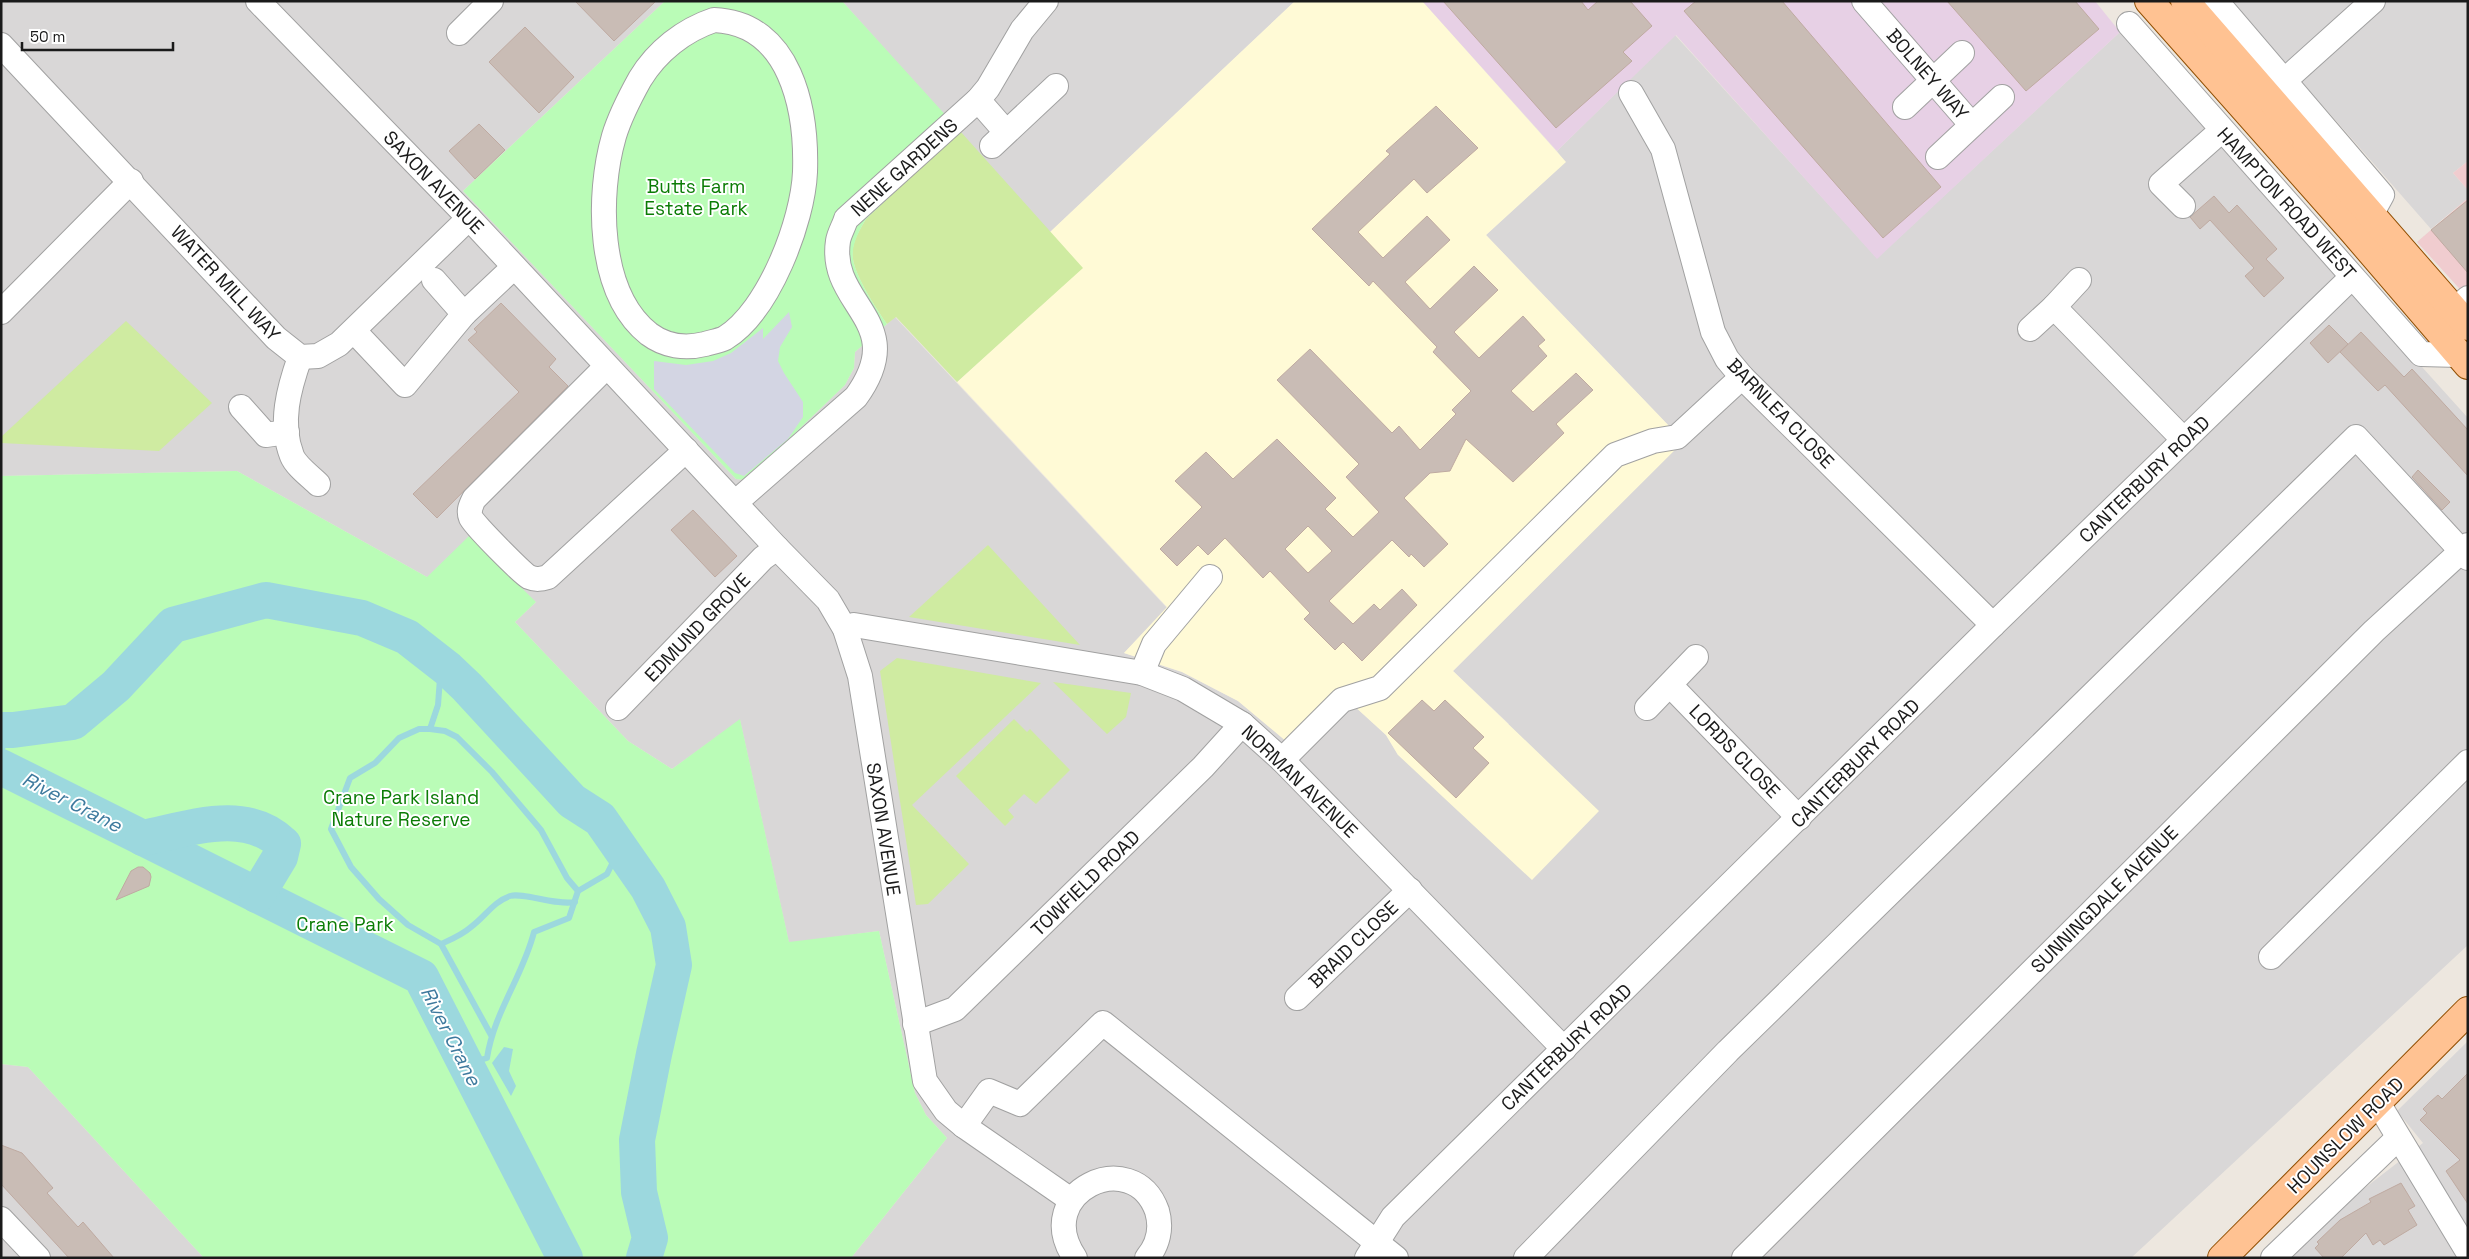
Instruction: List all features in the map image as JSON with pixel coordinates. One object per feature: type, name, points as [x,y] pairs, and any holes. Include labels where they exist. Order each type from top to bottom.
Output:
[{"type":"main road","name":"HAMPTON ROAD WEST","points":[[2149,1],[2362,223],[2463,312]]},
{"type":"main road","name":"HAMPTON ROAD WEST","points":[[2185,1],[2362,223],[2463,360]]},
{"type":"main road","name":"HOUNSLOW ROAD","points":[[2222,1258],[2468,1011]]},
{"type":"street","name":"SAXON AVENUE","points":[[258,1],[469,218],[606,367],[828,600],[845,629],[860,676],[926,1081],[946,1111],[964,1126],[1071,1200]]},
{"type":"street","points":[[460,33],[491,1]]},
{"type":"street","name":"NENE GARDENS","points":[[736,502],[856,397],[869,379],[876,355],[873,331],[846,285],[838,264],[838,240],[846,219],[978,100],[988,88],[1022,30],[1046,1]]},
{"type":"street","name":"BOLNEY WAY","points":[[1864,1],[1971,124]]},
{"type":"street","points":[[2216,1],[2382,195],[2362,223],[2329,250]]},
{"type":"street","points":[[2284,81],[2373,1]]},
{"type":"street","points":[[714,20],[728,20],[746,26],[764,38],[781,57],[792,78],[801,108],[805,173],[796,216],[784,254],[768,290],[751,314],[724,339],[696,346],[677,346],[660,342],[644,330],[630,314],[617,291],[604,230],[607,172],[614,137],[641,77],[664,50],[680,37],[695,26],[714,20]]},
{"type":"street","name":"HAMPTON ROAD WEST","points":[[2130,24],[2421,354],[2463,360]]},
{"type":"street","name":"WATER MILL WAY","points":[[2,47],[276,338],[300,357]]},
{"type":"street","points":[[1905,107],[1962,53]]},
{"type":"street","points":[[978,100],[999,139],[1056,86]]},
{"type":"street","name":"BARNLEA CLOSE","points":[[1631,93],[1663,149],[1713,332],[1727,359],[1742,377],[1993,625]]},
{"type":"street","points":[[1938,157],[1971,124],[2002,97]]},
{"type":"street","points":[[2183,206],[2161,184],[2222,130]]},
{"type":"street","points":[[1,312],[131,182]]},
{"type":"street","points":[[318,484],[292,457],[287,432],[286,408],[300,357],[318,356],[339,344],[469,218]]},
{"type":"street","points":[[354,331],[405,385],[464,314],[514,267]]},
{"type":"street","name":"CANTERBURY ROAD","points":[[1372,1250],[1393,1217],[1800,818],[1993,625],[2352,277]]},
{"type":"street","points":[[434,280],[464,314]]},
{"type":"street","points":[[2030,329],[2079,280]]},
{"type":"street","points":[[2054,307],[2184,440]]},
{"type":"street","points":[[606,367],[474,499],[470,508],[471,519],[502,552],[527,576],[538,580],[548,577],[686,450]]},
{"type":"street","points":[[1282,760],[1342,700],[1380,688],[1615,455],[1653,441],[1677,438],[1742,377]]},
{"type":"street","points":[[241,406],[266,435],[287,432]]},
{"type":"street","points":[[1526,1258],[1728,1050],[2356,436],[2465,551]]},
{"type":"street","name":"EDMUND GROVE","points":[[618,708],[763,558],[777,548]]},
{"type":"street","name":"SUNNINGDALE AVENUE","points":[[1744,1258],[2367,638],[2465,551]]},
{"type":"street","points":[[1142,673],[1154,644],[1210,577]]},
{"type":"street","name":"NORMAN AVENUE","points":[[845,629],[854,625],[1142,673],[1183,689],[1242,724],[1282,760],[1564,1049]]},
{"type":"street","points":[[1648,708],[1696,657]]},
{"type":"street","name":"LORDS CLOSE","points":[[1670,684],[1800,818]]},
{"type":"street","name":"TOWFIELD ROAD","points":[[916,1024],[955,1009],[1203,767],[1242,724]]},
{"type":"street","points":[[2271,957],[2468,762]]},
{"type":"street","name":"BRAID CLOSE","points":[[1297,998],[1410,890]]},
{"type":"street","points":[[964,1126],[989,1091],[1020,1104],[1103,1022],[1372,1250],[1396,1258]]},
{"type":"street","points":[[2378,1103],[2468,1252]]},
{"type":"street","points":[[2273,1258],[2398,1138]]},
{"type":"street","points":[[1075,1258],[1067,1244],[1063,1229],[1065,1214],[1071,1200],[1082,1188],[1097,1180],[1114,1178],[1130,1182],[1154,1204],[1159,1219],[1159,1236],[1155,1255]]},
{"type":"street","points":[[1,1219],[38,1258]]},
{"type":"shaded area","points":[[1,1],[665,1],[463,191],[736,479],[746,480],[845,385],[854,368],[855,352],[895,317],[1167,608],[1124,653],[1182,672],[1238,701],[1300,752],[1352,704],[1386,735],[1398,755],[1509,724],[1453,671],[1703,421],[1670,427],[1486,235],[1565,162],[1557,151],[1675,35],[1877,258],[2120,32],[2468,418],[2468,945],[2131,1258],[851,1258],[947,1138],[926,1115],[915,1093],[879,931],[789,943],[740,720],[672,769],[628,741],[515,622],[536,602],[427,577],[237,471],[1,476]]},
{"type":"shaded area","points":[[842,1],[1295,1],[1049,233]]},
{"type":"shaded area","points":[[1295,1],[1422,1],[1566,162],[1486,235],[1670,427],[1691,408],[1704,421],[1453,671],[1599,811],[1532,880],[1398,755],[1386,735],[1352,704],[1300,753],[1238,701],[1182,672],[1124,653],[1167,607],[957,382],[1082,268],[1049,233]]},
{"type":"shaded area","points":[[1422,1],[2095,1],[2120,32],[1877,259],[1676,35],[1557,151]]},
{"type":"shaded area","points":[[2231,1],[2468,1],[2468,161],[2453,173],[2468,190],[2468,198],[2431,229]]},
{"type":"shaded area","points":[[2468,161],[2468,190],[2453,173]]},
{"type":"shaded area","points":[[2468,198],[2468,298],[2417,242]]},
{"type":"shaded area","points":[[789,312],[792,327],[780,347],[778,361],[803,402],[803,417],[788,439],[744,476],[735,473],[654,389],[654,361],[686,365],[713,361],[731,353],[763,328],[763,339]]},
{"type":"shaded area","points":[[2468,1041],[2468,1258],[2278,1258],[2286,1249],[2423,1143],[2397,1111]]},
{"type":"shaded area","points":[[1,1064],[28,1067],[204,1258],[1,1258]]},
{"type":"green space","name":"Butts Farm Estate Park","points":[[665,1],[842,1],[960,131],[866,219],[856,238],[853,249],[855,266],[867,293],[887,324],[855,352],[854,368],[845,385],[746,480],[736,479],[463,191]]},
{"type":"green space","points":[[960,131],[1083,268],[957,382],[896,317],[887,324],[862,283],[852,254],[856,238],[866,219]]},
{"type":"green space","points":[[126,321],[212,403],[159,451],[1,443],[1,437]]},
{"type":"green space","name":"Crane Park","points":[[237,471],[427,577],[469,536],[536,602],[515,622],[628,741],[672,769],[740,719],[789,942],[879,931],[915,1093],[926,1115],[947,1138],[851,1258],[204,1258],[28,1067],[1,1064],[1,476]]},
{"type":"green space","points":[[988,545],[1080,645],[909,617]]},
{"type":"green space","points":[[897,658],[1041,683],[912,805],[969,864],[928,904],[916,905],[880,671]]},
{"type":"green space","points":[[1053,682],[1131,693],[1126,717],[1107,734]]},
{"type":"green space","points":[[1014,719],[1027,732],[1030,729],[1070,770],[1036,804],[1024,794],[1008,810],[1014,817],[1005,826],[956,776]]},
{"type":"water","name":"River Crane","points":[[1,723],[13,725],[1,762]]},
{"type":"water","points":[[504,1047],[513,1049],[509,1071],[516,1086],[511,1096],[492,1063]]},
{"type":"building","points":[[575,1],[656,1],[614,41]]},
{"type":"building","points":[[1443,1],[1581,1],[1588,10],[1598,1],[1630,1],[1652,26],[1623,52],[1632,61],[1556,128]]},
{"type":"building","points":[[1696,1],[1782,1],[1941,187],[1883,238],[1684,11]]},
{"type":"building","points":[[1947,1],[2075,1],[2099,29],[2026,91]]},
{"type":"building","points":[[525,27],[574,77],[539,113],[489,62]]},
{"type":"building","points":[[1436,106],[1478,148],[1427,193],[1414,179],[1358,232],[1383,258],[1427,216],[1450,240],[1405,282],[1430,309],[1474,266],[1498,290],[1454,332],[1479,358],[1523,316],[1545,340],[1538,346],[1547,356],[1511,391],[1533,412],[1576,373],[1593,390],[1556,424],[1564,433],[1513,482],[1466,439],[1450,471],[1430,473],[1404,498],[1448,544],[1424,567],[1411,554],[1409,557],[1392,540],[1329,601],[1353,624],[1374,604],[1380,610],[1402,589],[1417,605],[1362,661],[1343,642],[1335,650],[1304,619],[1310,613],[1270,571],[1263,578],[1225,538],[1208,555],[1198,545],[1177,566],[1160,549],[1202,507],[1175,481],[1206,452],[1233,479],[1277,439],[1336,498],[1325,509],[1353,537],[1379,512],[1346,477],[1359,464],[1277,380],[1310,349],[1392,433],[1399,426],[1420,450],[1456,414],[1452,410],[1471,391],[1433,352],[1437,347],[1373,281],[1369,286],[1312,229],[1390,154],[1386,151]],"holes":[[[1308,526],[1332,551],[1308,573],[1285,549]]]},
{"type":"building","points":[[479,124],[505,150],[475,179],[449,151]]},
{"type":"building","points":[[2214,196],[2229,213],[2237,205],[2277,249],[2266,259],[2284,278],[2264,297],[2245,276],[2254,268],[2210,220],[2200,229],[2190,217]]},
{"type":"building","points":[[2468,200],[2468,273],[2431,230]]},
{"type":"building","points":[[501,303],[556,359],[549,367],[568,386],[437,518],[413,494],[519,392],[468,340],[477,332],[474,329]]},
{"type":"building","points":[[2329,325],[2348,344],[2328,363],[2310,343]]},
{"type":"building","points":[[2361,332],[2404,377],[2412,369],[2468,430],[2468,476],[2385,385],[2378,391],[2340,352]]},
{"type":"building","points":[[2418,470],[2450,502],[2442,510],[2412,477]]},
{"type":"building","points":[[693,510],[737,556],[715,577],[671,530]]},
{"type":"building","points":[[1422,700],[1434,711],[1445,700],[1484,737],[1473,748],[1489,763],[1456,798],[1388,733]]},
{"type":"building","points":[[138,867],[143,867],[150,873],[149,886],[116,900],[131,871]]},
{"type":"building","points":[[2468,1073],[2468,1204],[2446,1171],[2460,1160],[2420,1120],[2427,1113],[2423,1109],[2430,1102],[2438,1095],[2442,1099]]},
{"type":"building","points":[[1,1145],[22,1153],[53,1188],[47,1193],[78,1227],[83,1222],[114,1258],[69,1258],[1,1184]]},
{"type":"building","points":[[2401,1183],[2415,1206],[2408,1210],[2417,1225],[2384,1245],[2380,1240],[2373,1245],[2366,1233],[2341,1258],[2324,1258],[2315,1248],[2319,1244],[2317,1242],[2340,1220],[2371,1202],[2369,1199]]},
{"type":"waterway","points":[[1,730],[73,722],[116,686],[173,625],[266,600],[362,618],[407,637],[448,669],[467,687],[572,801],[600,819],[648,888],[668,927],[674,965],[637,1140],[639,1192],[650,1238],[644,1258]]},
{"type":"waterway","points":[[441,665],[438,705],[430,729],[419,729],[399,738],[375,763],[350,778],[331,829],[351,867],[379,899],[408,925],[441,944],[491,1035]]},
{"type":"waterway","points":[[430,729],[445,731],[457,737],[492,772],[541,830],[567,878],[578,891]]},
{"type":"waterway","name":"River Crane","points":[[1,767],[421,977],[565,1258]]},
{"type":"waterway","name":"River Crane","points":[[143,838],[197,826],[234,823],[252,826],[268,833],[283,844],[280,857],[257,895]]},
{"type":"waterway","points":[[477,1061],[487,1058],[496,1025],[523,964],[534,932],[569,918],[578,891],[607,874],[620,848]]},
{"type":"waterway","points":[[441,944],[457,937],[499,902],[510,896],[516,895],[568,903],[575,902]]},
{"type":"park label","name":"Crane Park Island Nature Reserve","points":[[401,808]]}]
